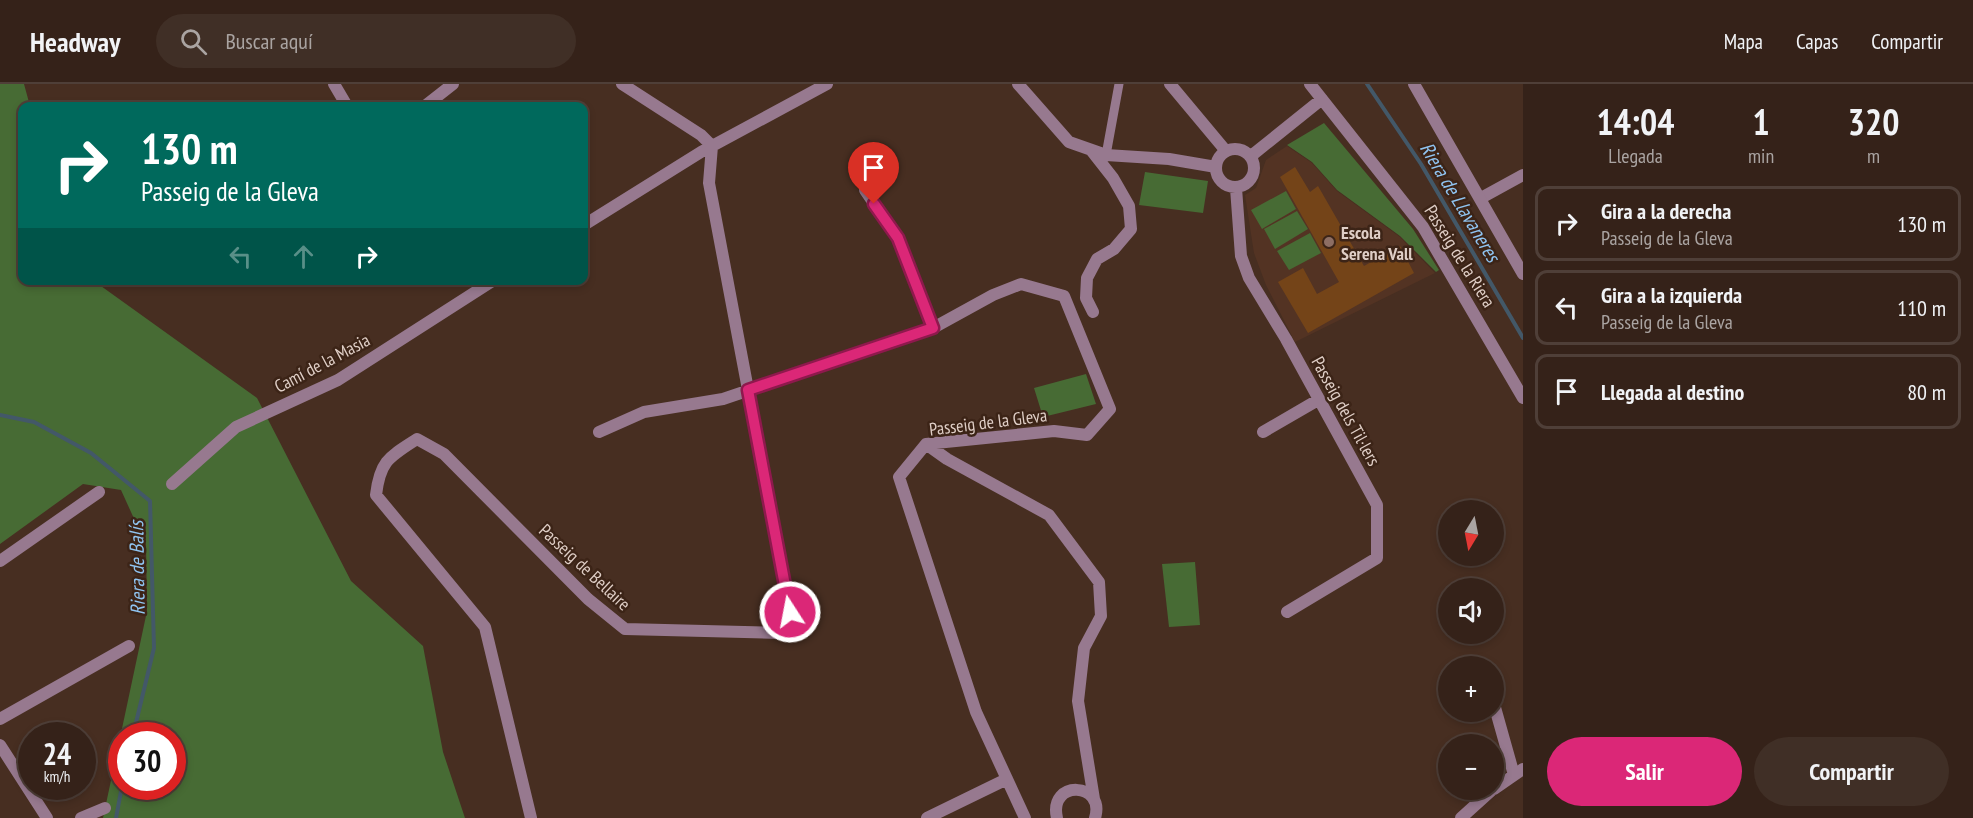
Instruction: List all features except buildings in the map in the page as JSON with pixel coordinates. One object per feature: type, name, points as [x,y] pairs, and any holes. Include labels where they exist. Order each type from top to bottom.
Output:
[{"type":"street","points":[[334,84],[345,102]]},
{"type":"street","points":[[430,102],[453,84]]},
{"type":"street","points":[[622,84],[701,135],[712,146]]},
{"type":"street","points":[[588,223],[712,146],[827,84]]},
{"type":"street","points":[[1018,84],[1069,142],[1106,155],[1169,159],[1216,167]]},
{"type":"street","points":[[1106,155],[1119,84]]},
{"type":"street","points":[[1170,84],[1226,151]]},
{"type":"street","name":"Passeig de la Riera","points":[[1310,84],[1423,227],[1523,398]]},
{"type":"street","points":[[1414,84],[1523,274]]},
{"type":"street","points":[[1251,156],[1322,99]]},
{"type":"street","name":"Passeig de Bellaire","points":[[531,818],[485,627],[376,495],[378,473],[391,456],[417,439],[444,454],[588,600],[625,629],[780,633],[790,612],[709,183],[712,146]]},
{"type":"street","points":[[1240,149],[1251,156],[1255,171],[1245,186],[1236,188],[1226,186],[1220,181],[1216,167],[1226,151],[1240,149]]},
{"type":"street","points":[[1091,150],[1113,178],[1129,206],[1131,229],[1114,249],[1097,260],[1087,278],[1086,298],[1093,312]]},
{"type":"street","points":[[1480,198],[1523,175]]},
{"type":"street","name":"Passeig dels Til·lers","points":[[1236,188],[1241,256],[1249,279],[1286,339],[1377,505],[1377,558],[1287,612]]},
{"type":"street","points":[[865,190],[898,238],[933,328]]},
{"type":"street","name":"Passeig de la Gleva","points":[[599,432],[644,412],[723,399],[933,328],[993,295],[1021,284],[1064,296],[1110,408],[1087,435],[1054,431],[926,444],[899,477],[976,712],[1024,818]]},
{"type":"street","name":"Camí de la Masia","points":[[172,484],[236,427],[338,380],[486,285]]},
{"type":"street","points":[[1263,432],[1318,400]]},
{"type":"street","points":[[926,444],[947,459],[1049,515],[1099,582],[1101,616],[1084,648],[1078,702],[1094,799],[1097,805],[1095,818]]},
{"type":"street","points":[[0,561],[99,492]]},
{"type":"street","points":[[0,719],[129,646]]},
{"type":"street","points":[[1501,722],[1519,772],[1504,782]]},
{"type":"street","points":[[0,745],[47,818]]},
{"type":"street","points":[[927,818],[1007,779]]},
{"type":"street","points":[[1053,815],[1061,796],[1067,792],[1082,790],[1094,799]]},
{"type":"street","points":[[1461,818],[1481,800]]},
{"type":"street","points":[[81,818],[105,808]]},
{"type":"shaded area","name":"Escola Serena Vall","points":[[1287,146],[1312,163],[1337,191],[1400,237],[1435,273],[1295,342],[1266,285],[1254,253],[1245,195],[1256,188],[1266,160]]},
{"type":"green space","points":[[0,84],[24,84],[29,102],[18,102],[18,285],[100,285],[257,398],[351,581],[423,646],[443,752],[465,818],[103,818],[108,794],[108,800],[186,800],[186,722],[123,722],[147,611],[146,545],[121,490],[83,484],[0,544]]},
{"type":"green space","points":[[1324,123],[1413,229],[1439,270],[1436,272],[1400,236],[1337,190],[1312,162],[1287,145]]},
{"type":"green space","points":[[1145,172],[1208,181],[1203,213],[1139,205]]},
{"type":"green space","points":[[1286,191],[1296,209],[1262,229],[1251,210]]},
{"type":"green space","points":[[1297,211],[1308,229],[1275,249],[1264,229]]},
{"type":"green space","points":[[1310,233],[1321,253],[1289,270],[1277,251]]},
{"type":"green space","points":[[1086,374],[1096,404],[1043,417],[1034,388]]},
{"type":"green space","points":[[1195,562],[1200,625],[1169,627],[1162,564]]},
{"type":"waterway","name":"Riera de Llavaneres","points":[[1367,84],[1421,164],[1523,338]]},
{"type":"waterway","name":"Riera de Balís","points":[[0,415],[34,422],[91,453],[150,501],[154,648],[136,722]]},
{"type":"waterway","name":"Riera de Balís","points":[[116,818],[119,800]]},
{"type":"place","name":"Escola Serena Vall","points":[[1329,242]]},
{"type":"route","points":[[790,612],[748,390],[933,328],[898,238],[874,204]]}]
